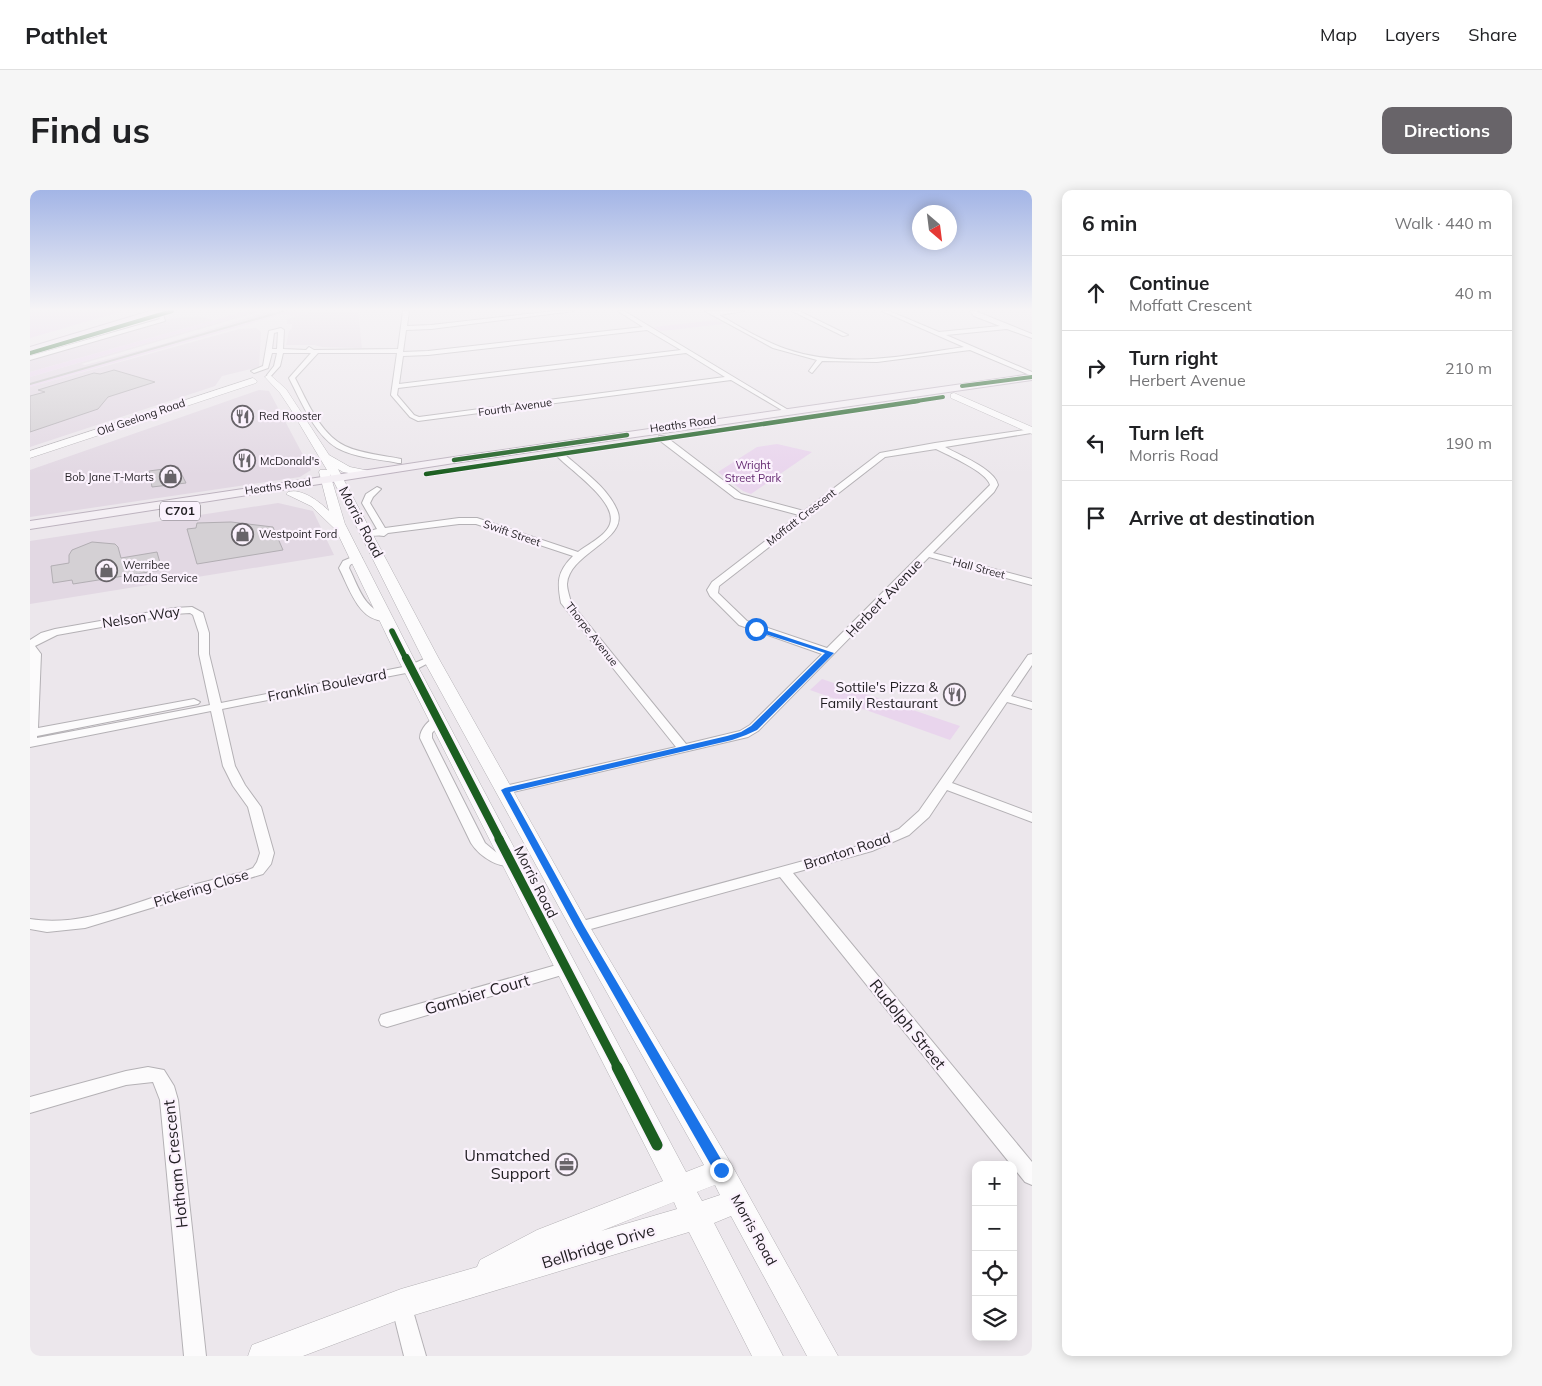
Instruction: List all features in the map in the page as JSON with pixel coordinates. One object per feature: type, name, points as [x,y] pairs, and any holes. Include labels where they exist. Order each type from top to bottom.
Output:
[{"type":"main road","name":"Heaths Road","points":[[30,533],[292,494],[366,473],[662,438],[954,392],[1032,375]]},
{"type":"main road","name":"Heaths Road","points":[[30,525],[334,483],[555,450],[787,411],[941,389],[965,394],[1032,385]]},
{"type":"street","name":"Old Geelong Road","points":[[30,455],[247,377],[266,365]]},
{"type":"street","name":"Old Geelong Road","points":[[269,376],[278,365]]},
{"type":"street","points":[[302,365],[292,375],[292,378],[328,437],[351,450],[398,461]]},
{"type":"street","points":[[398,365],[395,386],[566,365]]},
{"type":"street","points":[[710,365],[787,411]]},
{"type":"street","points":[[812,371],[816,365]]},
{"type":"street","points":[[1010,365],[1032,375]]},
{"type":"street","points":[[247,377],[265,372],[269,376]]},
{"type":"street","name":"Morris Road","points":[[269,376],[284,391],[325,456],[334,483],[342,528],[409,665],[768,1356]]},
{"type":"street","name":"Old Geelong Road","points":[[30,451],[137,417],[247,377]]},
{"type":"street","name":"Morris Road","points":[[247,377],[269,385],[275,390],[334,483],[375,537],[431,659],[580,927],[721,1170],[823,1356]]},
{"type":"street","name":"Fourth Avenue","points":[[395,386],[395,398],[412,416],[418,419],[731,378]]},
{"type":"street","points":[[954,392],[1032,431]]},
{"type":"street","points":[[965,394],[1032,426]]},
{"type":"street","name":"Moffatt Crescent","points":[[830,653],[743,623],[717,599],[712,590],[720,579],[883,455],[935,445],[1032,431]]},
{"type":"street","points":[[662,438],[738,496],[804,514]]},
{"type":"street","name":"Herbert Avenue","points":[[505,790],[744,734],[754,728],[994,485],[993,480],[981,470],[935,445]]},
{"type":"street","name":"Thorpe Avenue","points":[[555,450],[606,499],[615,514],[614,523],[605,537],[579,555],[566,568],[561,579],[562,592],[566,603],[683,748]]},
{"type":"street","points":[[325,456],[347,470],[366,473]]},
{"type":"street","points":[[350,544],[353,538],[375,537],[366,503],[369,496],[377,489]]},
{"type":"street","points":[[292,494],[315,504],[342,528]]},
{"type":"street","name":"Swift Street","points":[[375,537],[459,521],[477,521],[579,555]]},
{"type":"street","name":"Hall Street","points":[[927,554],[1032,582]]},
{"type":"street","name":"Nelson Way","points":[[30,645],[45,634],[174,611],[192,610],[198,612],[204,633],[204,654],[214,703]]},
{"type":"street","points":[[30,645],[36,654],[30,739]]},
{"type":"street","name":"Branton Road","points":[[580,927],[867,848],[904,832],[924,814],[1032,656]]},
{"type":"street","name":"Franklin Boulevard","points":[[30,739],[409,665],[431,659]]},
{"type":"street","points":[[1004,697],[1032,706]]},
{"type":"street","name":"Pickering Close","points":[[30,924],[51,928],[111,915],[248,875],[258,871],[264,864],[267,853],[261,828],[254,807],[239,786],[229,766],[214,703]]},
{"type":"street","points":[[945,785],[1032,818]]},
{"type":"street","name":"Rudolph Street","points":[[783,871],[1032,1176]]},
{"type":"street","points":[[549,936],[580,927]]},
{"type":"street","name":"Gambier Court","points":[[387,1020],[566,968]]},
{"type":"street","name":"Hotham Crescent","points":[[30,1106],[139,1076],[158,1075],[162,1081],[169,1100],[195,1356]]},
{"type":"street","name":"Bellbridge Drive","points":[[457,1287],[547,1240],[721,1170]]},
{"type":"street","name":"Bellbridge Drive","points":[[263,1356],[402,1304],[695,1217],[738,1201]]},
{"type":"street","points":[[402,1304],[415,1356]]},
{"type":"shaded area","points":[[30,365],[53,365],[30,372]]},
{"type":"shaded area","points":[[70,365],[99,365],[30,385],[30,377]]},
{"type":"shaded area","points":[[108,365],[259,365],[259,367],[222,376],[215,386],[30,447],[30,387]]},
{"type":"shaded area","points":[[259,390],[269,391],[311,470],[300,477],[30,517],[30,470]]},
{"type":"shaded area","points":[[278,503],[313,511],[334,555],[30,604],[30,541]]},
{"type":"green space","points":[[53,365],[70,365],[30,377],[30,372]]},
{"type":"green space","points":[[99,365],[105,365],[30,387],[30,385]]},
{"type":"green space","name":"Wright Street Park","points":[[777,444],[812,452],[751,494],[743,491],[718,472],[757,447]]},
{"type":"green space","points":[[822,679],[960,726],[950,740],[810,690]]},
{"type":"building","points":[[114,370],[155,382],[108,397],[98,409],[30,432],[30,396],[45,392],[38,390],[94,373],[100,374]]},
{"type":"building","name":"Bob Jane T-Marts","points":[[178,467],[186,483],[152,487],[149,471]]},
{"type":"building","points":[[231,522],[273,527],[283,550],[197,564],[187,529],[196,528],[197,523]]},
{"type":"building","points":[[92,542],[115,544],[118,547],[121,558],[157,552],[162,570],[73,584],[72,580],[53,583],[51,566],[69,563],[69,555],[72,550]]},
{"type":"railway","points":[[30,384],[95,365]]},
{"type":"cycle path","points":[[962,386],[1032,377]]},
{"type":"cycle path","points":[[426,474],[943,397]]},
{"type":"cycle path","points":[[454,460],[627,435]]},
{"type":"cycle path","points":[[392,631],[657,1145]]},
{"type":"place","name":"Red Rooster","points":[[243,416]]},
{"type":"place","name":"McDonald's","points":[[244,461]]},
{"type":"place","name":"Bob Jane T-Marts","points":[[170,477]]},
{"type":"place","name":"Westpoint Ford","points":[[243,534]]},
{"type":"place","name":"Werribee Mazda Service","points":[[107,571]]},
{"type":"place","name":"Sottile's Pizza & Family Restaurant","points":[[954,695]]},
{"type":"place","name":"Unmatched Support","points":[[566,1164]]},
{"type":"route","points":[[721,1170],[580,927],[505,790],[729,738],[744,734],[754,728],[830,653],[756,629]]}]
